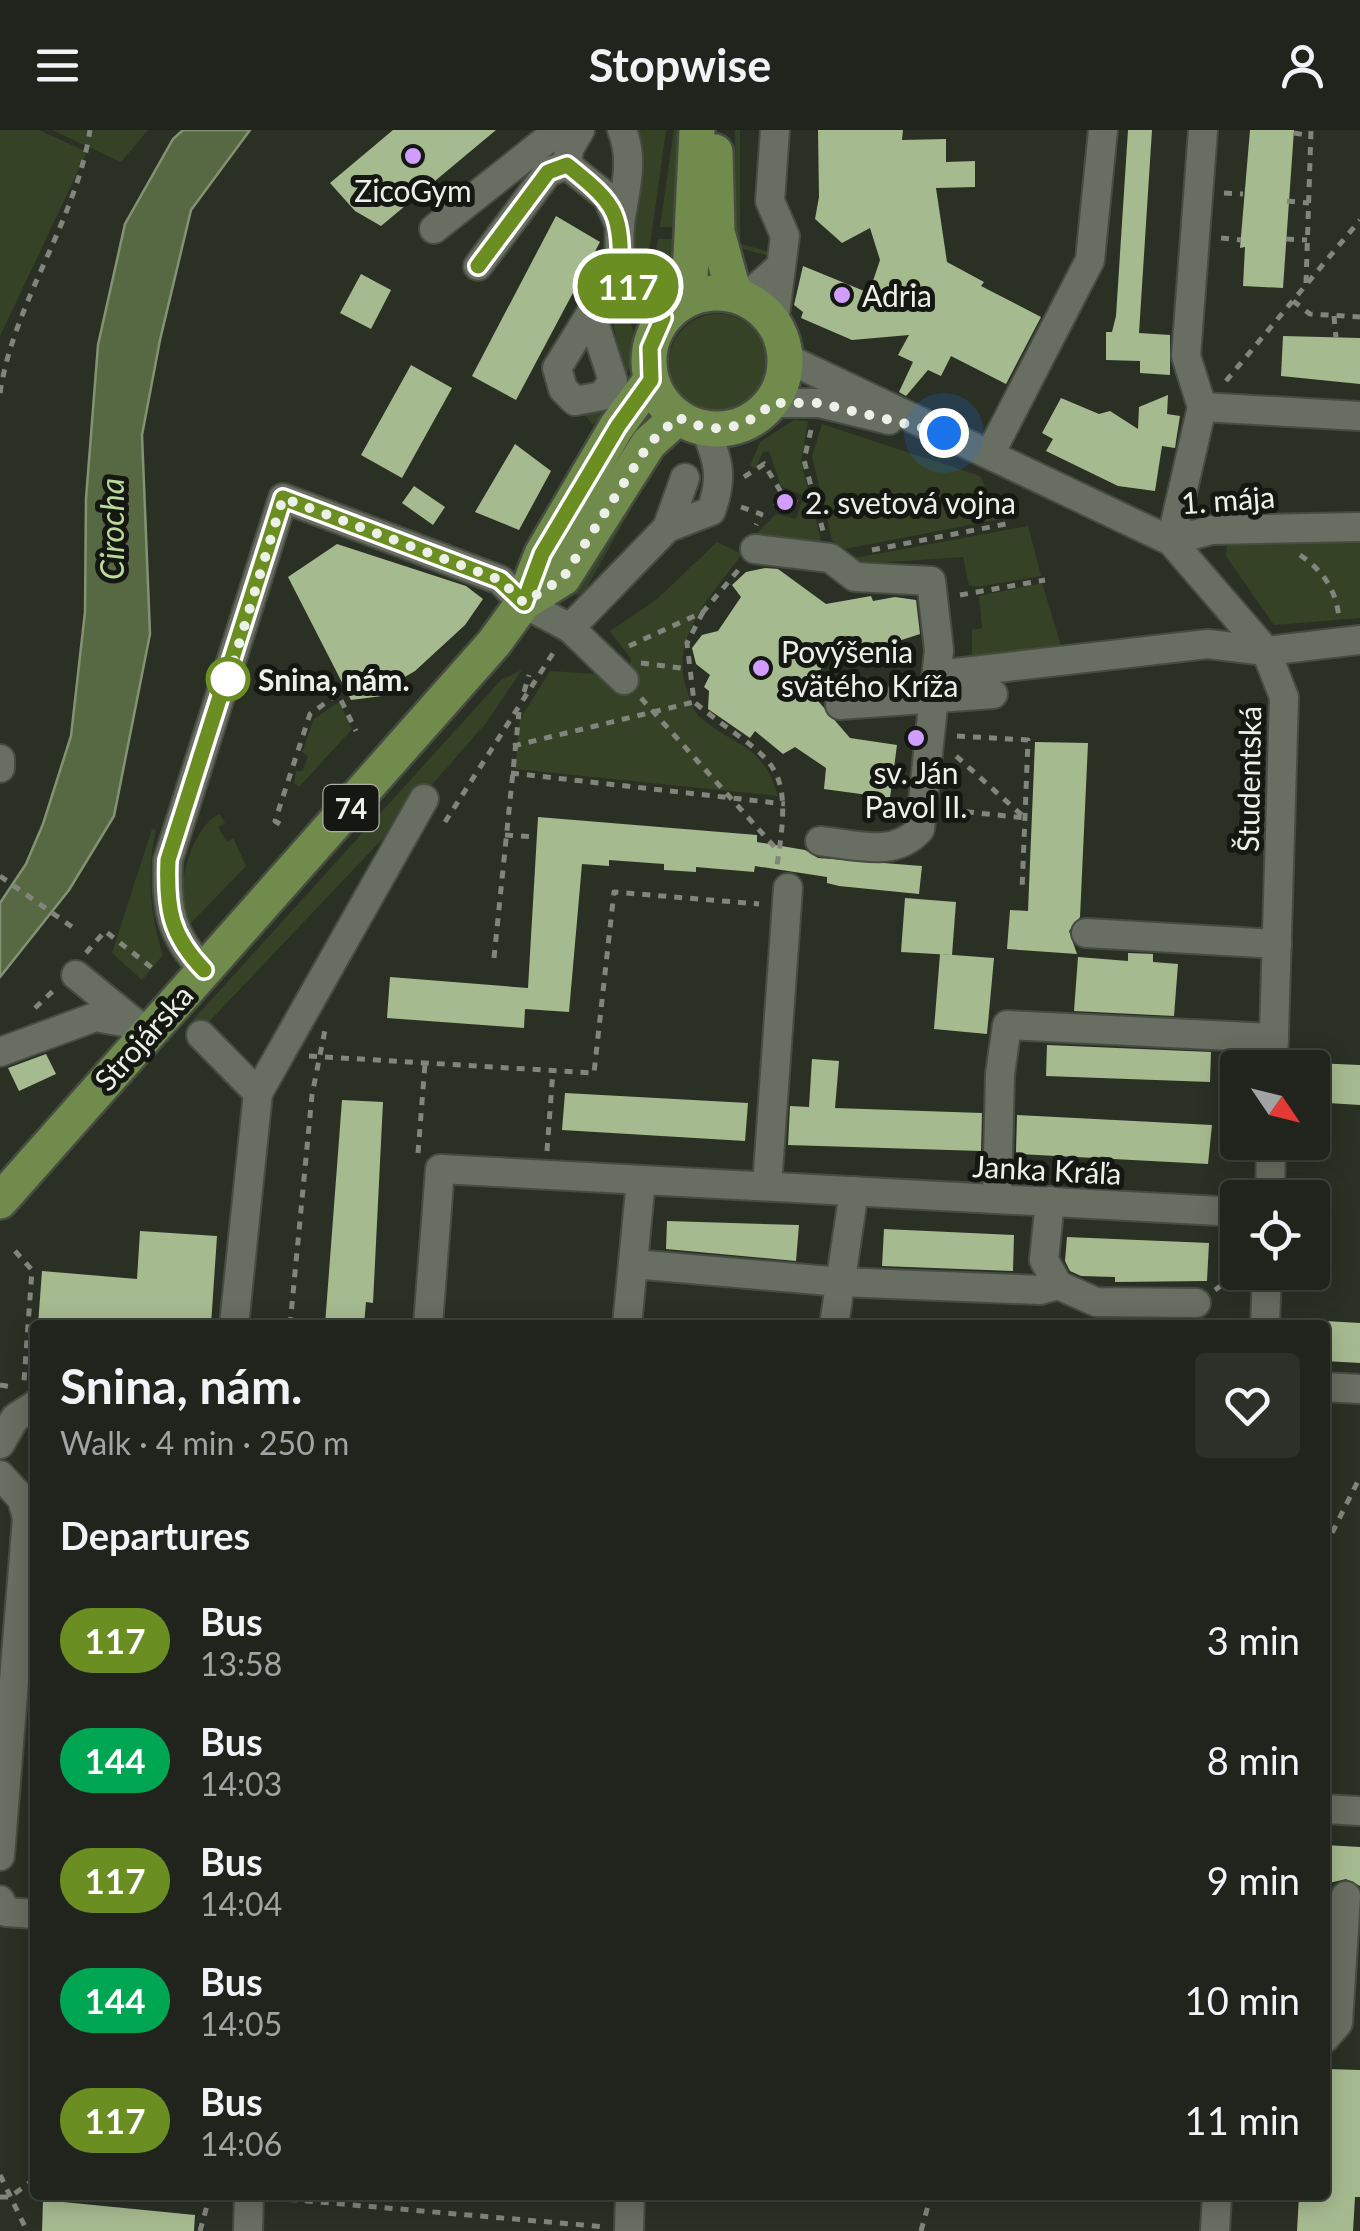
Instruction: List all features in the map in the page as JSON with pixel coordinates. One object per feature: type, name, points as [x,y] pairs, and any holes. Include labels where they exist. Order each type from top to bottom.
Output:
[{"type":"main road","name":"74","points":[[524,603],[542,554],[618,426],[651,380],[650,348],[676,308],[697,130]]},
{"type":"main road","points":[[714,130],[717,232],[739,296]]},
{"type":"main road","points":[[651,380],[666,407],[691,423],[749,422],[772,403],[782,382],[786,358],[774,322],[739,296],[711,292],[676,308]]},
{"type":"main road","name":"74","points":[[524,603],[563,578],[649,444],[691,423]]},
{"type":"main road","name":"Strojárska","points":[[0,1201],[144,1025],[204,970],[455,692],[524,603]]},
{"type":"street","points":[[434,229],[560,130]]},
{"type":"street","points":[[567,165],[575,133],[580,130]]},
{"type":"street","points":[[591,314],[621,281],[620,226],[629,168],[629,146],[622,130]]},
{"type":"street","points":[[774,322],[785,236],[770,201],[775,130]]},
{"type":"street","points":[[991,452],[1090,260],[1103,130]]},
{"type":"street","points":[[1203,130],[1186,356],[1202,407],[1360,416]]},
{"type":"street","points":[[567,165],[608,196],[620,226]]},
{"type":"street","points":[[478,266],[548,172],[567,165]]},
{"type":"street","points":[[739,296],[781,266]]},
{"type":"street","points":[[621,281],[676,308]]},
{"type":"street","points":[[786,358],[944,433]]},
{"type":"street","points":[[772,403],[819,403],[944,433]]},
{"type":"street","name":"1. mája","points":[[1202,407],[1171,541],[1211,530],[1360,527]]},
{"type":"street","points":[[667,528],[711,511],[720,486],[721,465],[691,423]]},
{"type":"street","name":"Študentská","points":[[944,433],[991,452],[1171,541],[1266,651],[1284,697],[1274,1050]]},
{"type":"street","points":[[570,628],[667,528],[685,478]]},
{"type":"street","points":[[204,970],[180,944],[167,896],[168,860],[283,498],[500,580],[524,603],[570,628],[629,671]]},
{"type":"street","points":[[754,540],[830,558],[854,576],[931,581],[939,650],[920,828],[909,842],[892,848],[820,840]]},
{"type":"street","points":[[840,705],[936,686],[1208,644],[1266,651],[1350,630]]},
{"type":"street","points":[[936,686],[993,694]]},
{"type":"street","points":[[0,759],[0,768]]},
{"type":"street","points":[[235,1320],[258,1092],[424,798]]},
{"type":"street","points":[[767,1186],[788,897]]},
{"type":"street","points":[[1086,933],[1277,944]]},
{"type":"street","points":[[76,975],[144,1025]]},
{"type":"street","points":[[0,1052],[94,1016],[144,1025]]},
{"type":"street","points":[[997,1199],[1000,1074],[1007,1025],[1274,1038]]},
{"type":"street","points":[[201,1035],[258,1092]]},
{"type":"street","name":"Janka Kráľa","points":[[428,1320],[440,1169],[1220,1211]]},
{"type":"street","points":[[627,1320],[641,1180]]},
{"type":"street","points":[[835,1320],[854,1191]]},
{"type":"street","points":[[1050,1202],[1044,1260],[1058,1285],[1096,1302],[1196,1303]]},
{"type":"street","points":[[633,1264],[841,1282],[1040,1290],[1058,1285]]},
{"type":"street","points":[[1265,1320],[1266,1290]]},
{"type":"street","points":[[1330,1387],[1360,1389]]},
{"type":"street","points":[[0,1444],[29,1397]]},
{"type":"street","points":[[0,1475],[22,1498],[27,1518],[0,1856]]},
{"type":"street","points":[[1330,1809],[1360,1812]]},
{"type":"street","points":[[1330,2032],[1338,2023],[1346,1896]]},
{"type":"street","points":[[0,1900],[6,1912],[30,1914]]},
{"type":"street","points":[[248,2231],[250,2200]]},
{"type":"street","points":[[629,2230],[630,2200]]},
{"type":"street","points":[[1216,2231],[1217,2200]]},
{"type":"path","points":[[0,393],[22,320],[84,171],[90,130]]},
{"type":"path","points":[[1294,133],[1311,133],[1306,286]]},
{"type":"path","points":[[1216,193],[1243,194]]},
{"type":"path","points":[[1288,201],[1308,203]]},
{"type":"path","points":[[1224,383],[1360,220]]},
{"type":"path","points":[[1213,237],[1240,240]]},
{"type":"path","points":[[1286,238],[1307,240]]},
{"type":"path","points":[[1293,300],[1310,314],[1360,317]]},
{"type":"path","points":[[1334,316],[1336,338]]},
{"type":"path","points":[[1217,376],[1236,390]]},
{"type":"path","points":[[814,417],[804,460],[830,558],[1012,523]]},
{"type":"path","points":[[730,503],[761,514],[774,508],[791,512],[795,502],[782,492],[764,464],[739,480]]},
{"type":"path","points":[[774,508],[782,492]]},
{"type":"path","points":[[279,1054],[594,1072],[614,892],[788,897],[776,874],[784,804],[769,758],[694,702],[688,669],[687,643],[703,612],[754,540],[761,514]]},
{"type":"path","points":[[1288,546],[1319,568],[1350,630]]},
{"type":"path","points":[[932,600],[1045,580]]},
{"type":"path","points":[[620,651],[703,612]]},
{"type":"path","points":[[439,831],[543,667]]},
{"type":"path","points":[[688,669],[629,671],[652,712],[779,852]]},
{"type":"path","points":[[494,958],[513,746],[530,675]]},
{"type":"path","points":[[280,824],[276,821],[310,714],[338,694],[356,731]]},
{"type":"path","points":[[513,746],[694,702]]},
{"type":"path","points":[[932,734],[1025,818]]},
{"type":"path","points":[[932,734],[1028,740],[1022,891]]},
{"type":"path","points":[[511,773],[784,804]]},
{"type":"path","points":[[923,807],[1025,818]]},
{"type":"path","points":[[505,835],[537,837]]},
{"type":"path","points":[[0,876],[75,930]]},
{"type":"path","points":[[291,1320],[326,1026]]},
{"type":"path","points":[[418,1144],[425,1063]]},
{"type":"path","points":[[547,1151],[553,1070]]},
{"type":"path","points":[[15,1252],[32,1270],[31,1320]]},
{"type":"path","points":[[29,1397],[30,1355]]},
{"type":"path","points":[[1330,1537],[1360,1477]]},
{"type":"path","points":[[0,2176],[27,2231]]},
{"type":"path","points":[[0,2196],[10,2197],[30,2183]]},
{"type":"path","points":[[200,2231],[209,2200]]},
{"type":"path","points":[[304,2200],[629,2230]]},
{"type":"path","points":[[922,2231],[929,2200]]},
{"type":"shaded area","points":[[0,130],[39,130],[87,152],[0,336]]},
{"type":"shaded area","points":[[52,130],[148,130],[121,162]]},
{"type":"shaded area","points":[[633,130],[666,130],[647,267],[641,276],[632,252],[636,205]]},
{"type":"shaded area","points":[[674,130],[682,130],[682,227],[660,227]]},
{"type":"shaded area","points":[[735,130],[740,130],[740,244],[767,251],[775,237],[772,257],[736,247]]},
{"type":"shaded area","points":[[658,239],[682,239],[669,290],[650,284]]},
{"type":"shaded area","points":[[718,314],[737,317],[753,328],[764,344],[764,382],[753,398],[737,409],[718,412],[699,409],[683,398],[672,382],[669,363],[672,344],[683,328],[699,317]]},
{"type":"shaded area","points":[[620,317],[628,319],[633,332],[632,360],[611,404],[593,425],[578,407],[622,366],[613,322]]},
{"type":"shaded area","points":[[794,420],[808,421],[801,461],[821,540],[804,547],[754,536],[776,514],[796,519],[804,496],[781,486],[769,451],[763,452],[755,469],[750,466],[760,442]]},
{"type":"shaded area","points":[[822,424],[980,476],[1000,519],[845,549],[832,540],[812,456]]},
{"type":"shaded area","points":[[655,453],[661,456],[583,594],[575,595],[574,589]]},
{"type":"shaded area","points":[[1028,526],[1041,576],[977,587],[969,585],[963,557],[861,564],[855,558]]},
{"type":"shaded area","points":[[1360,540],[1360,618],[1274,625],[1226,556],[1227,545],[1235,543]]},
{"type":"shaded area","points":[[717,542],[742,554],[688,634],[683,671],[687,690],[700,717],[756,755],[778,796],[515,769],[520,719],[550,671],[629,676],[631,659],[610,631],[656,600]]},
{"type":"shaded area","points":[[1042,583],[1062,649],[972,662],[972,630],[982,628],[979,596]]},
{"type":"shaded area","points":[[522,670],[486,723],[409,811],[203,1028],[193,1020],[501,680]]},
{"type":"shaded area","points":[[339,702],[352,729],[299,787],[294,783],[296,771],[303,771],[308,756],[302,752],[314,719]]},
{"type":"shaded area","points":[[220,814],[225,823],[218,827],[227,842],[233,838],[246,866],[190,924],[182,899],[187,864],[200,833]]},
{"type":"shaded area","points":[[152,829],[156,830],[151,893],[163,955],[142,980],[112,953]]},
{"type":"water","name":"Cirocha","points":[[183,130],[250,130],[191,210],[160,340],[142,435],[150,634],[114,816],[69,890],[0,977],[0,903],[26,864],[71,736],[85,612],[86,499],[98,345],[125,224],[173,139]]},
{"type":"building","name":"ZicoGym","points":[[393,130],[496,130],[381,226],[355,211],[330,183]]},
{"type":"building","points":[[818,130],[903,130],[902,140],[946,139],[946,162],[975,161],[975,187],[936,188],[947,262],[984,282],[981,286],[1041,317],[1006,384],[951,356],[941,376],[928,370],[906,396],[899,392],[913,362],[898,355],[909,335],[852,340],[801,318],[803,312],[794,305],[803,266],[869,293],[880,260],[870,228],[842,243],[815,219],[819,197]]},
{"type":"building","points":[[1128,130],[1152,130],[1139,333],[1170,335],[1170,375],[1140,373],[1140,361],[1106,360],[1106,332],[1112,332],[1116,316]]},
{"type":"building","points":[[1250,130],[1294,130],[1283,288],[1243,286],[1245,247],[1240,248]]},
{"type":"building","points":[[556,216],[600,242],[516,400],[472,376]]},
{"type":"building","points":[[361,274],[391,290],[371,329],[340,313]]},
{"type":"building","points":[[1283,336],[1360,338],[1360,384],[1281,376]]},
{"type":"building","points":[[411,365],[452,388],[402,478],[361,455]]},
{"type":"building","points":[[1168,395],[1167,414],[1180,416],[1175,448],[1162,446],[1155,491],[1118,486],[1046,451],[1053,439],[1042,433],[1061,398],[1099,414],[1110,411],[1138,429],[1139,407]]},
{"type":"building","points":[[515,444],[551,471],[519,530],[475,512]]},
{"type":"building","points":[[414,486],[445,507],[433,525],[402,503]]},
{"type":"building","points":[[337,544],[466,586],[483,599],[465,625],[415,671],[384,689],[382,696],[351,700],[288,577]]},
{"type":"building","name":"Povýšenia svätého Kríža","points":[[778,569],[826,604],[871,596],[873,601],[895,597],[916,600],[920,634],[880,647],[881,651],[824,660],[812,694],[850,738],[897,745],[890,798],[824,789],[826,768],[795,747],[783,754],[755,731],[750,738],[708,709],[709,691],[704,687],[710,675],[696,664],[692,648],[702,635],[718,631],[741,597],[732,585],[746,572]]},
{"type":"building","points":[[1035,742],[1088,743],[1080,917],[1069,931],[1077,954],[1007,949],[1010,910],[1028,911]]},
{"type":"building","points":[[538,817],[757,835],[757,842],[805,850],[818,858],[922,866],[919,894],[839,886],[827,883],[827,877],[755,866],[754,872],[696,867],[696,872],[664,870],[664,864],[609,860],[609,866],[582,864],[569,1012],[525,1009],[524,1028],[387,1018],[390,977],[528,988]]},
{"type":"building","points":[[905,898],[956,902],[952,955],[901,952]]},
{"type":"building","points":[[1128,953],[1153,954],[1153,962],[1178,964],[1174,1016],[1074,1011],[1078,957],[1128,961]]},
{"type":"building","points":[[940,954],[994,958],[987,1034],[934,1029]]},
{"type":"building","points":[[1047,1045],[1211,1052],[1210,1082],[1046,1076]]},
{"type":"building","points":[[46,1054],[56,1074],[19,1091],[8,1068]]},
{"type":"building","points":[[812,1059],[839,1061],[835,1108],[982,1113],[981,1151],[788,1145],[790,1106],[809,1107]]},
{"type":"building","points":[[1330,1064],[1360,1065],[1360,1105],[1330,1103]]},
{"type":"building","points":[[565,1093],[748,1103],[745,1141],[562,1130]]},
{"type":"building","points":[[342,1100],[383,1102],[373,1303],[366,1302],[364,1320],[325,1320]]},
{"type":"building","points":[[1017,1115],[1212,1125],[1208,1164],[1019,1154]]},
{"type":"building","points":[[667,1221],[799,1225],[796,1261],[666,1249]]},
{"type":"building","points":[[884,1229],[1014,1235],[1013,1271],[882,1266]]},
{"type":"building","points":[[140,1231],[217,1236],[211,1320],[38,1320],[42,1271],[137,1279]]},
{"type":"building","points":[[1067,1237],[1209,1243],[1207,1281],[1115,1282],[1115,1277],[1081,1276],[1070,1271],[1065,1261]]},
{"type":"building","points":[[1330,1321],[1360,1323],[1360,1363],[1330,1361]]},
{"type":"building","points":[[1330,1845],[1360,1847],[1360,1886],[1346,1879],[1330,1883]]},
{"type":"building","points":[[1330,2069],[1360,2070],[1360,2197],[1355,2197],[1353,2231],[1297,2231],[1299,2200],[1330,2200]]},
{"type":"building","points":[[43,2200],[195,2215],[194,2231],[42,2231]]},
{"type":"bus line","name":"117","points":[[204,970],[180,944],[167,896],[168,860],[238,650],[283,498],[500,580],[524,603],[542,554],[618,426],[651,380],[650,348],[663,318],[621,281],[620,226],[608,196],[567,165],[548,172],[478,266]]},
{"type":"place","name":"ZicoGym","points":[[413,156]]},
{"type":"place","name":"Adria","points":[[842,295]]},
{"type":"place","name":"2. svetová vojna","points":[[785,502]]},
{"type":"place","name":"Povýšenia svätého Kríža","points":[[761,668]]},
{"type":"place","name":"Snina, nám.","points":[[228,679]]},
{"type":"place","name":"sv. Ján Pavol II.","points":[[916,738]]},
{"type":"route","points":[[228,679],[226,687],[283,498],[500,580],[524,603],[563,578],[649,444],[678,417],[720,430],[749,422],[772,403],[819,403],[944,433]]}]
